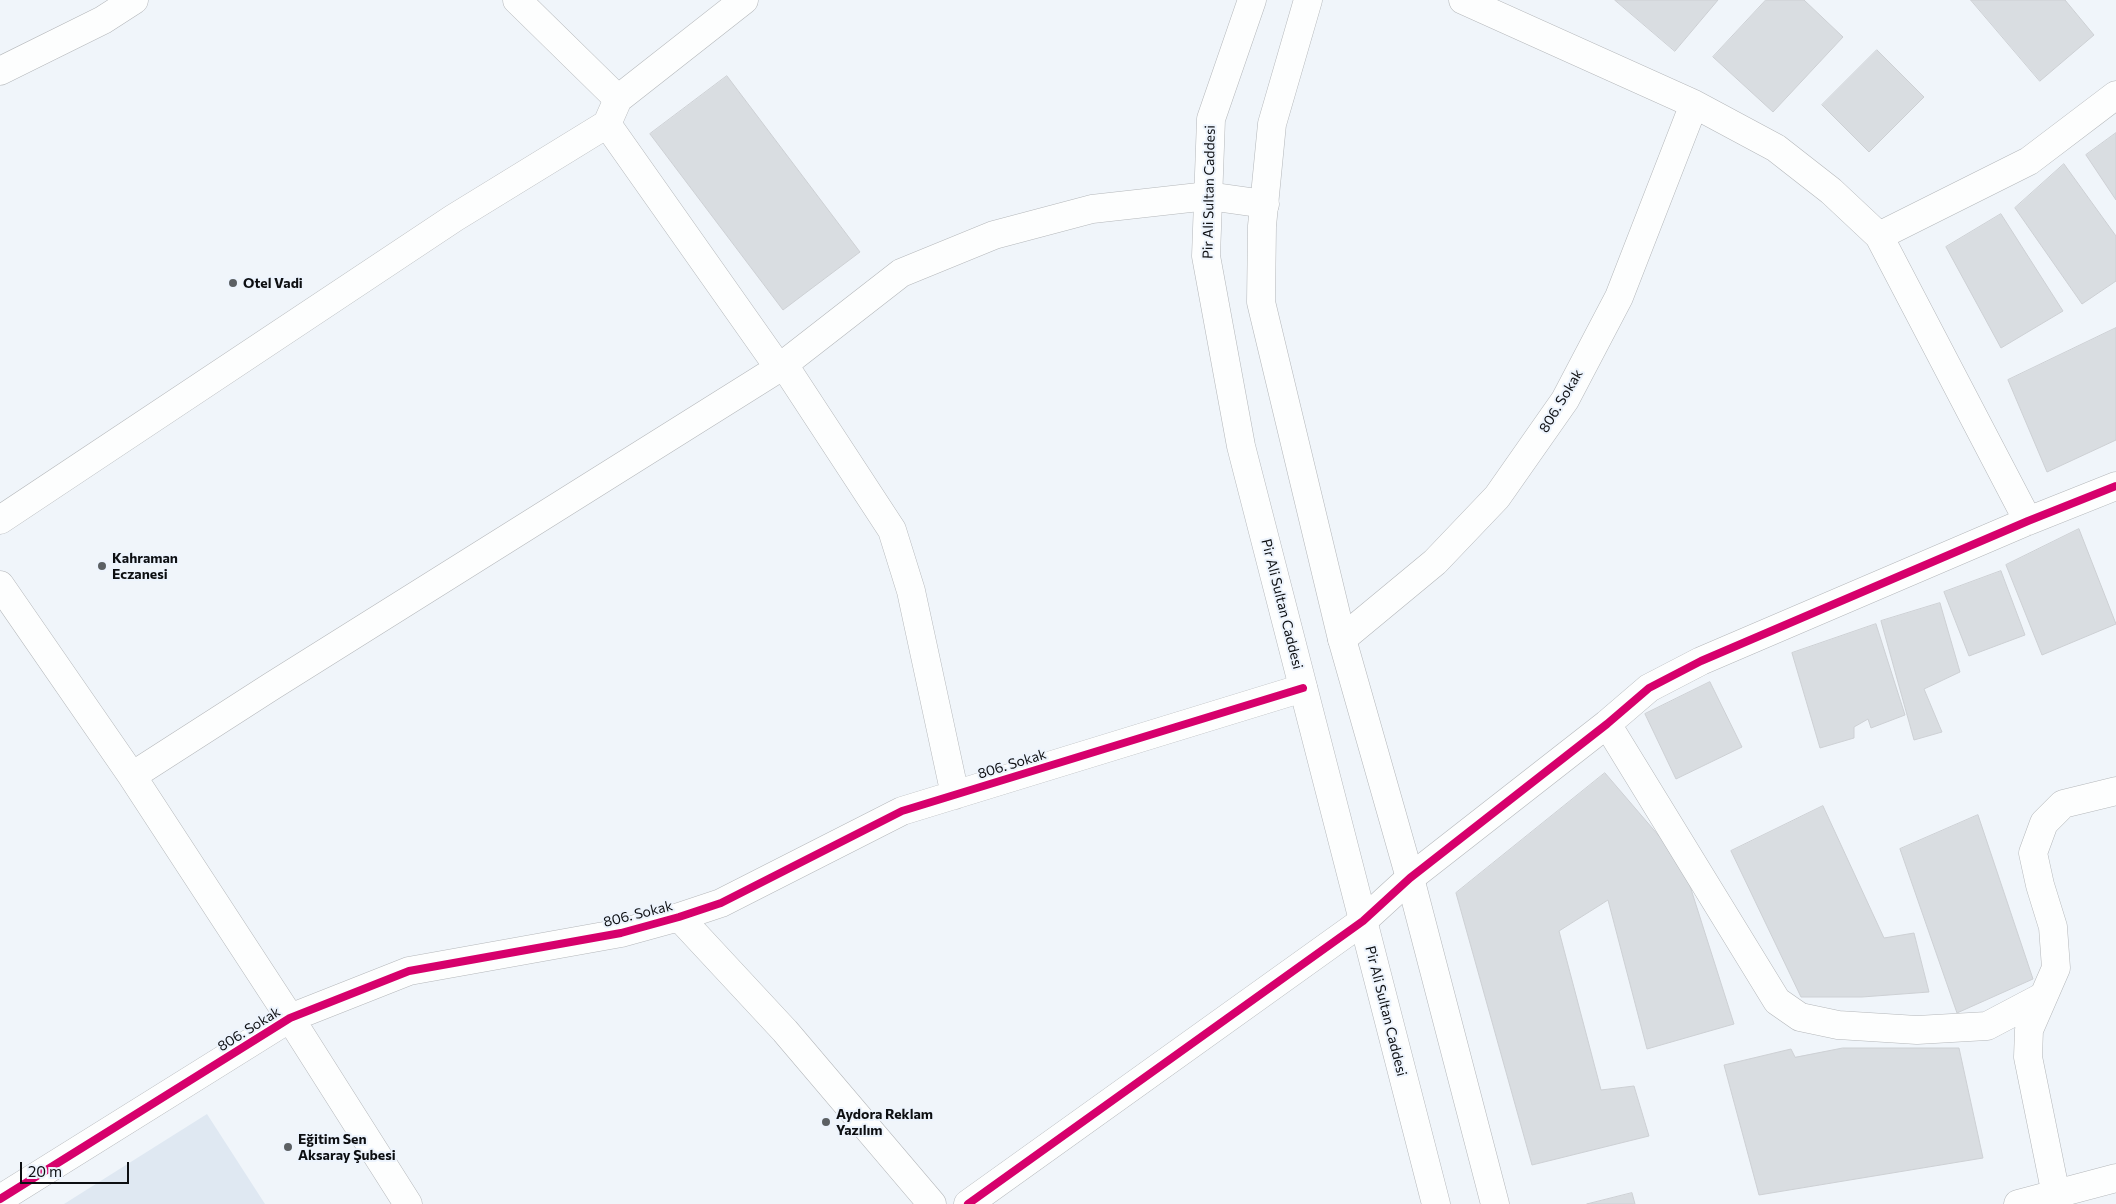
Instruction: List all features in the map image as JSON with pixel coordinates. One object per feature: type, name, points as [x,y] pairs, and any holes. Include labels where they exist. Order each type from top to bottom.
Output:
[{"type":"street","points":[[0,71],[103,20],[134,0]]},
{"type":"street","points":[[517,0],[618,99]]},
{"type":"street","points":[[0,520],[454,218],[608,124],[618,99],[744,0]]},
{"type":"street","name":"Pir Ali Sultan Caddesi","points":[[1252,0],[1211,119],[1206,256],[1241,446],[1436,1204]]},
{"type":"street","points":[[1308,0],[1272,124],[1265,204],[1261,302],[1342,639],[1410,878],[1494,1204]]},
{"type":"street","points":[[1463,0],[1694,104],[1776,148],[1831,191],[1879,236],[2028,522]]},
{"type":"street","points":[[1879,236],[2029,161],[2116,95]]},
{"type":"street","name":"806. Sokak","points":[[1342,639],[1435,562],[1497,498],[1565,400],[1619,297],[1694,104]]},
{"type":"street","points":[[608,124],[781,367],[892,530],[911,592],[955,795]]},
{"type":"street","points":[[132,776],[781,367],[901,273],[986,238],[1092,209],[1208,196],[1265,204]]},
{"type":"street","points":[[968,1204],[1363,921],[1410,878],[1607,724],[1649,688],[1701,661],[2116,486]]},
{"type":"street","points":[[0,584],[132,776],[290,1018],[408,1204]]},
{"type":"street","name":"806. Sokak","points":[[0,1199],[290,1018],[409,971],[621,932],[679,917],[721,903],[902,811],[1303,688]]},
{"type":"street","points":[[1607,724],[1777,1001],[1800,1017],[1838,1025],[1917,1030],[1987,1026],[2042,997]]},
{"type":"street","points":[[2116,791],[2063,804],[2044,824],[2033,853],[2053,926],[2056,968],[2029,1030],[2028,1057],[2035,1201],[2116,1178]]},
{"type":"street","points":[[679,917],[786,1032],[932,1204]]},
{"type":"shaded area","points":[[207,1114],[265,1204],[64,1204]]},
{"type":"building","points":[[1615,0],[1718,0],[1675,51]]},
{"type":"building","points":[[1766,0],[1804,0],[1843,37],[1773,112],[1713,57]]},
{"type":"building","points":[[1971,0],[2065,0],[2094,35],[2040,81]]},
{"type":"building","points":[[1877,50],[1924,97],[1869,152],[1822,105]]},
{"type":"building","points":[[727,76],[860,252],[783,310],[650,134]]},
{"type":"building","points":[[2116,133],[2116,200],[2086,155]]},
{"type":"building","points":[[2064,164],[2116,236],[2116,281],[2082,304],[2015,208]]},
{"type":"building","points":[[2001,214],[2063,311],[2001,348],[1946,247]]},
{"type":"building","points":[[2116,328],[2116,440],[2047,472],[2008,380]]},
{"type":"building","points":[[2079,529],[2116,624],[2042,655],[2006,565]]},
{"type":"building","points":[[2001,571],[2025,635],[1969,656],[1944,592]]},
{"type":"building","points":[[1940,603],[1960,672],[1924,689],[1942,732],[1914,740],[1881,621]]},
{"type":"building","points":[[1876,624],[1905,715],[1871,728],[1868,719],[1854,727],[1854,738],[1820,748],[1792,653]]},
{"type":"building","points":[[1710,682],[1742,747],[1676,779],[1645,714]]},
{"type":"building","points":[[1605,773],[1683,864],[1734,1024],[1647,1049],[1608,900],[1559,931],[1601,1090],[1634,1086],[1649,1136],[1532,1165],[1456,893]]},
{"type":"building","points":[[1823,806],[1884,938],[1914,933],[1929,992],[1862,997],[1801,997],[1731,851]]},
{"type":"building","points":[[1978,815],[2033,979],[1957,1013],[1900,849]]},
{"type":"building","points":[[1843,1048],[1959,1048],[1983,1158],[1759,1195],[1724,1065],[1791,1049],[1795,1057]]},
{"type":"building","points":[[1632,1193],[1635,1204],[1587,1204]]},
{"type":"cycle path","points":[[968,1204],[1363,921],[1410,878],[1607,724],[1649,688],[1701,661],[2028,521],[2116,486]]},
{"type":"cycle path","points":[[0,1199],[290,1018],[409,971],[621,933],[679,917],[721,903],[902,811],[1303,688]]},
{"type":"place","name":"Otel Vadi","points":[[233,283]]},
{"type":"place","name":"Kahraman Eczanesi","points":[[102,566]]},
{"type":"place","name":"Aydora Reklam Yazılım","points":[[826,1122]]},
{"type":"place","name":"Eğitim Sen Aksaray Şubesi","points":[[288,1147]]}]
